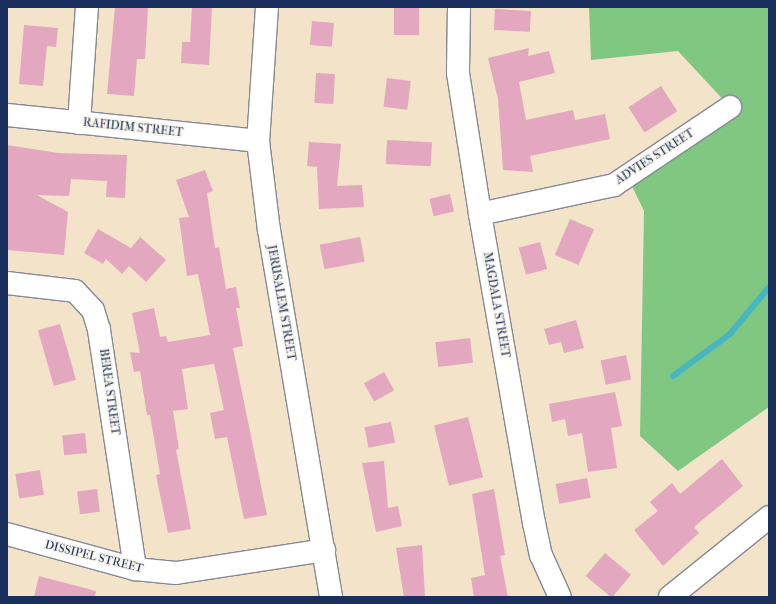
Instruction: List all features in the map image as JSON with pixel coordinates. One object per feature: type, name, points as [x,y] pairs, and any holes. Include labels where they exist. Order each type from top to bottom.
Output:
[{"type":"street","points":[[79,123],[87,7]]},
{"type":"street","name":"JERUSALEM STREET","points":[[267,7],[258,141],[269,230],[331,597]]},
{"type":"street","name":"MAGDALA STREET","points":[[459,7],[458,73],[480,214],[534,523],[541,555],[560,597]]},
{"type":"street","name":"ADVIES STREET","points":[[480,214],[614,185],[730,107]]},
{"type":"street","name":"RAFIDIM STREET","points":[[7,115],[258,141]]},
{"type":"street","name":"BEREA STREET","points":[[7,283],[75,291],[93,310],[99,330],[135,570]]},
{"type":"street","points":[[670,597],[769,517]]},
{"type":"street","name":"DISSIPEL STREET","points":[[7,534],[135,570],[199,571],[324,550]]},
{"type":"green space","points":[[589,7],[769,7],[769,407],[678,471],[640,436],[644,211],[628,178],[730,107],[678,51],[591,60]]},
{"type":"building","points":[[115,7],[148,7],[145,59],[137,59],[134,96],[107,94]]},
{"type":"building","points":[[192,7],[212,7],[209,65],[181,63],[182,42],[190,42]]},
{"type":"building","points":[[394,7],[419,7],[419,35],[394,35]]},
{"type":"building","points":[[495,9],[531,11],[530,32],[494,30]]},
{"type":"building","points":[[312,21],[334,23],[332,47],[310,45]]},
{"type":"building","points":[[24,25],[58,28],[56,47],[47,46],[43,86],[19,84]]},
{"type":"building","points":[[529,48],[528,56],[549,51],[555,73],[519,82],[526,120],[573,110],[575,120],[605,114],[610,139],[530,156],[533,172],[503,170],[498,99],[488,58]]},
{"type":"building","points":[[316,73],[335,74],[333,104],[314,103]]},
{"type":"building","points":[[387,78],[411,81],[407,110],[383,107]]},
{"type":"building","points":[[661,86],[677,111],[645,132],[628,107]]},
{"type":"building","points":[[387,140],[432,142],[431,166],[386,164]]},
{"type":"building","points":[[309,142],[341,144],[337,186],[362,185],[364,207],[319,209],[317,167],[307,166]]},
{"type":"building","points":[[7,145],[58,153],[127,155],[125,198],[106,197],[107,181],[71,179],[69,196],[37,195],[68,212],[64,255],[7,250]]},
{"type":"building","points":[[205,170],[213,191],[207,193],[215,248],[219,247],[226,289],[236,287],[240,308],[236,308],[243,346],[233,348],[267,515],[244,519],[227,437],[215,439],[210,413],[224,410],[214,364],[182,369],[188,409],[173,411],[179,449],[176,450],[191,529],[168,533],[156,475],[160,474],[150,415],[147,415],[140,371],[134,372],[130,352],[140,353],[132,313],[154,308],[160,337],[166,336],[168,342],[210,335],[198,274],[187,276],[179,218],[189,217],[176,180]]},
{"type":"building","points":[[450,194],[454,212],[434,216],[430,199]]},
{"type":"building","points":[[570,219],[594,229],[579,265],[555,255]]},
{"type":"building","points":[[98,229],[131,248],[140,237],[166,260],[146,282],[129,266],[122,274],[106,259],[103,264],[84,253]]},
{"type":"building","points":[[360,237],[365,262],[325,269],[320,245]]},
{"type":"building","points":[[540,242],[547,269],[526,275],[519,248]]},
{"type":"building","points":[[576,320],[584,348],[564,353],[561,342],[549,345],[544,329]]},
{"type":"building","points":[[60,324],[76,380],[54,386],[38,330]]},
{"type":"building","points":[[470,338],[473,363],[438,367],[435,342]]},
{"type":"building","points":[[626,355],[631,379],[606,385],[601,360]]},
{"type":"building","points":[[384,372],[394,390],[374,402],[364,383]]},
{"type":"building","points":[[615,392],[622,426],[611,428],[617,468],[588,472],[582,433],[568,436],[565,419],[552,422],[549,404]]},
{"type":"building","points":[[468,417],[483,477],[449,486],[434,425]]},
{"type":"building","points":[[391,422],[395,443],[369,448],[364,427]]},
{"type":"building","points":[[85,433],[87,453],[64,455],[62,435]]},
{"type":"building","points":[[722,459],[743,486],[694,527],[699,533],[663,566],[634,530],[658,511],[650,502],[672,483],[680,494]]},
{"type":"building","points":[[384,461],[388,508],[398,506],[402,526],[376,532],[362,463]]},
{"type":"building","points":[[40,470],[44,495],[19,499],[15,474]]},
{"type":"building","points":[[587,478],[591,498],[559,504],[556,484]]},
{"type":"building","points":[[97,489],[100,512],[80,514],[77,491]]},
{"type":"building","points":[[494,489],[505,555],[500,556],[508,597],[474,597],[471,578],[485,575],[472,494]]},
{"type":"building","points":[[422,545],[425,597],[404,597],[396,548]]},
{"type":"building","points":[[605,553],[631,575],[612,597],[586,576]]},
{"type":"building","points":[[39,576],[96,591],[95,597],[34,597]]},
{"type":"waterway","points":[[673,376],[730,334],[769,287]]}]
